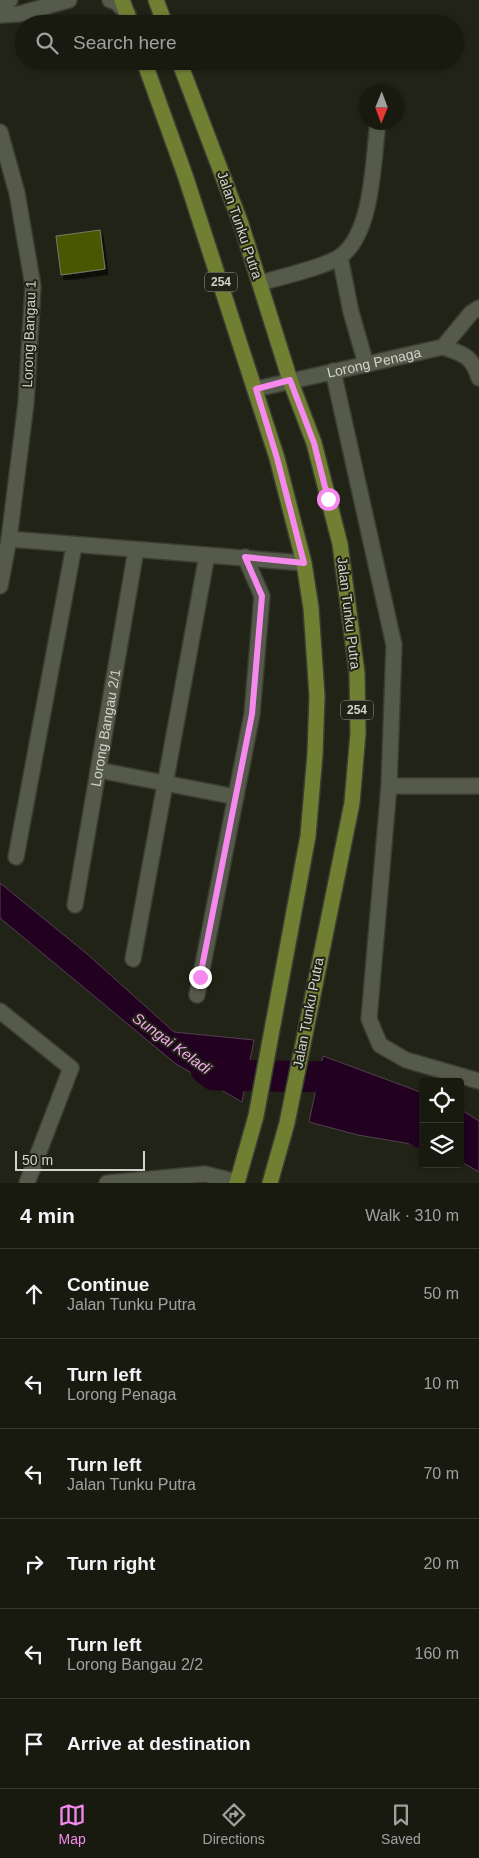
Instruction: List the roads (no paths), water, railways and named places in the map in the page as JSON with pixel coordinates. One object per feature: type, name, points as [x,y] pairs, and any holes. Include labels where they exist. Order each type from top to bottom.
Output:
[{"type":"main road","points":[[122,0],[128,15]]},
{"type":"main road","points":[[156,0],[162,15]]},
{"type":"main road","name":"254","points":[[147,70],[186,175],[277,458],[304,563],[311,608],[317,696],[315,754],[308,836],[256,1116],[237,1182]]},
{"type":"main road","name":"Jalan Tunku Putra","points":[[182,70],[242,224],[290,380],[314,443],[340,544],[357,673],[358,733],[352,803],[287,1124],[270,1183]]},
{"type":"street","points":[[0,7],[10,0]]},
{"type":"street","points":[[0,15],[18,14],[69,0]]},
{"type":"street","points":[[110,0],[116,2],[126,15]]},
{"type":"street","points":[[260,283],[340,257],[354,243],[365,221],[377,130]]},
{"type":"street","name":"Lorong Bangau 1","points":[[0,132],[17,193],[33,286],[26,403],[9,539],[0,586]]},
{"type":"street","points":[[340,257],[351,312],[366,364]]},
{"type":"street","points":[[479,308],[471,313],[443,347],[464,354],[472,362],[479,378]]},
{"type":"street","name":"Lorong Penaga","points":[[256,389],[443,347]]},
{"type":"street","points":[[333,371],[394,645],[389,786],[369,1020],[380,1045],[406,1060],[479,1081]]},
{"type":"street","points":[[9,539],[74,546],[245,557],[304,563]]},
{"type":"street","points":[[16,857],[74,546]]},
{"type":"street","name":"Lorong Bangau 2/1","points":[[75,905],[136,550]]},
{"type":"street","points":[[133,959],[206,555]]},
{"type":"street","points":[[196,995],[252,714],[262,596],[245,557]]},
{"type":"street","points":[[98,770],[236,797]]},
{"type":"street","points":[[389,786],[479,786]]},
{"type":"street","points":[[1,1014],[70,1068],[27,1183]]},
{"type":"street","points":[[107,1183],[205,1174],[237,1182]]},
{"type":"water","points":[[0,883],[86,953],[174,1032],[254,1040],[242,1102],[176,1064],[0,918]]},
{"type":"water","points":[[323,1056],[419,1092],[419,1145],[358,1135],[309,1122]]},
{"type":"water","points":[[464,1112],[479,1121],[479,1172],[464,1163]]},
{"type":"waterway","name":"Sungai Keladi","points":[[206,1069],[214,1075],[334,1077],[386,1115],[419,1131]]}]
